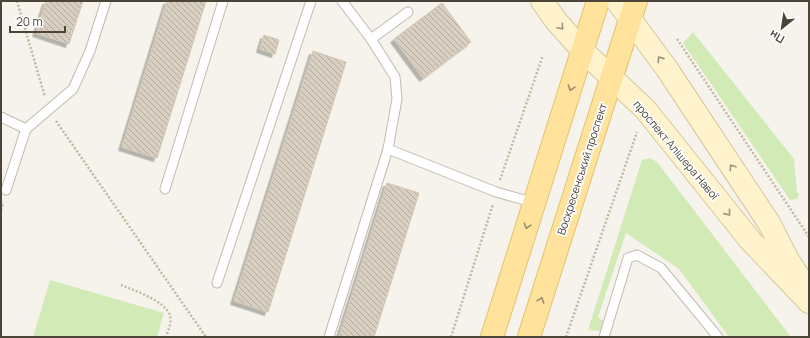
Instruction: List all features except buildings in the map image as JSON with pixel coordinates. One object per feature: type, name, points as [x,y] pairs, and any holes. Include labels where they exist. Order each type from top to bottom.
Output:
[{"type":"main road","points":[[492,337],[598,1]]},
{"type":"main road","name":"Воскресенський проспект","points":[[529,337],[633,10]]},
{"type":"street","name":"проспект Алішера Навої","points":[[542,1],[557,22],[583,51],[645,109],[750,240],[809,302]]},
{"type":"street","points":[[617,1],[633,10],[667,69],[769,223],[788,260],[809,292]]},
{"type":"lane","points":[[6,190],[26,128],[74,89],[90,52],[106,1]]},
{"type":"lane","points":[[165,189],[223,1]]},
{"type":"lane","points":[[217,283],[311,1]]},
{"type":"lane","points":[[329,337],[388,149],[397,99],[395,77],[371,39],[342,1]]},
{"type":"lane","points":[[371,39],[408,12]]},
{"type":"lane","points":[[1,117],[26,128]]},
{"type":"lane","points":[[388,149],[496,192],[534,203]]},
{"type":"lane","points":[[604,337],[628,258],[637,255],[661,268],[718,337]]},
{"type":"path","points":[[17,1],[49,110],[206,337]]},
{"type":"path","points":[[677,39],[809,237]]},
{"type":"path","points":[[566,337],[645,109]]},
{"type":"path","points":[[121,285],[153,299],[166,309],[170,314],[171,320],[166,337]]},
{"type":"green space","points":[[693,32],[794,159],[797,192],[799,194],[797,199],[790,200],[683,43]]},
{"type":"green space","points":[[650,158],[657,162],[791,337],[729,337],[679,269],[626,233],[598,317],[603,321],[600,331],[588,330],[642,160]]},
{"type":"green space","points":[[50,280],[164,313],[157,337],[33,337]]}]
